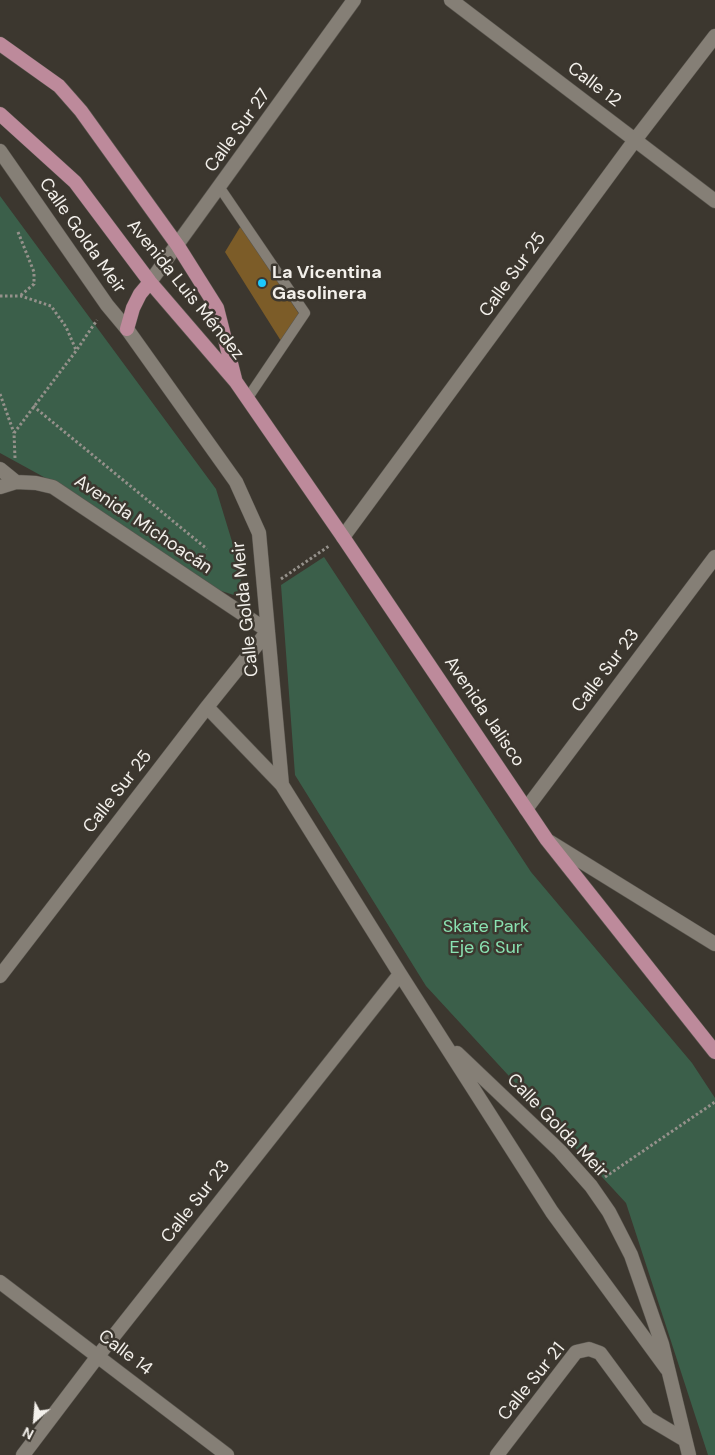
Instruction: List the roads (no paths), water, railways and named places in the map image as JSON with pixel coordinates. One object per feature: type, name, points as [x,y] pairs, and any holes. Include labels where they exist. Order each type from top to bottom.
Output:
[{"type":"main road","name":"Avenida Luis Méndez","points":[[0,44],[59,86],[81,111],[178,246],[217,308],[236,382]]},
{"type":"main road","name":"Avenida Luis Méndez","points":[[0,114],[75,182],[150,282],[236,382]]},
{"type":"main road","points":[[127,329],[133,308],[140,294],[150,282]]},
{"type":"main road","name":"Avenida Jalisco","points":[[236,382],[547,840],[715,1052]]},
{"type":"street","name":"Calle Sur 27","points":[[150,282],[220,188],[354,0]]},
{"type":"street","name":"Calle 12","points":[[451,0],[715,201]]},
{"type":"street","name":"Calle Sur 25","points":[[343,537],[635,140],[715,36]]},
{"type":"street","name":"Calle Golda Meir","points":[[0,151],[236,482],[259,534],[282,785],[552,1212],[667,1369]]},
{"type":"street","points":[[0,469],[16,482]]},
{"type":"street","points":[[0,487],[16,482]]},
{"type":"street","name":"Avenida Michoacán","points":[[16,482],[36,483],[53,487],[268,631]]},
{"type":"street","name":"Calle Sur 23","points":[[526,809],[715,557]]},
{"type":"street","name":"Calle Sur 25","points":[[0,976],[207,707],[268,631]]},
{"type":"street","points":[[207,707],[282,785]]},
{"type":"street","points":[[547,840],[715,944]]},
{"type":"street","name":"Calle Sur 23","points":[[23,1455],[98,1356],[400,974]]},
{"type":"street","name":"Calle Golda Meir","points":[[440,1037],[560,1151],[591,1186],[609,1212],[631,1255],[662,1344],[689,1455]]},
{"type":"street","name":"Calle 14","points":[[0,1282],[227,1455]]},
{"type":"street","name":"Calle Sur 21","points":[[497,1455],[576,1352],[589,1349],[600,1353],[648,1418],[686,1440]]},
{"type":"lane","points":[[220,188],[305,313],[247,399]]},
{"type":"place","name":"La Vicentina Gasolinera","points":[[262,283]]},
{"type":"park label","name":"Skate Park Eje 6 Sur","points":[[486,938]]}]
